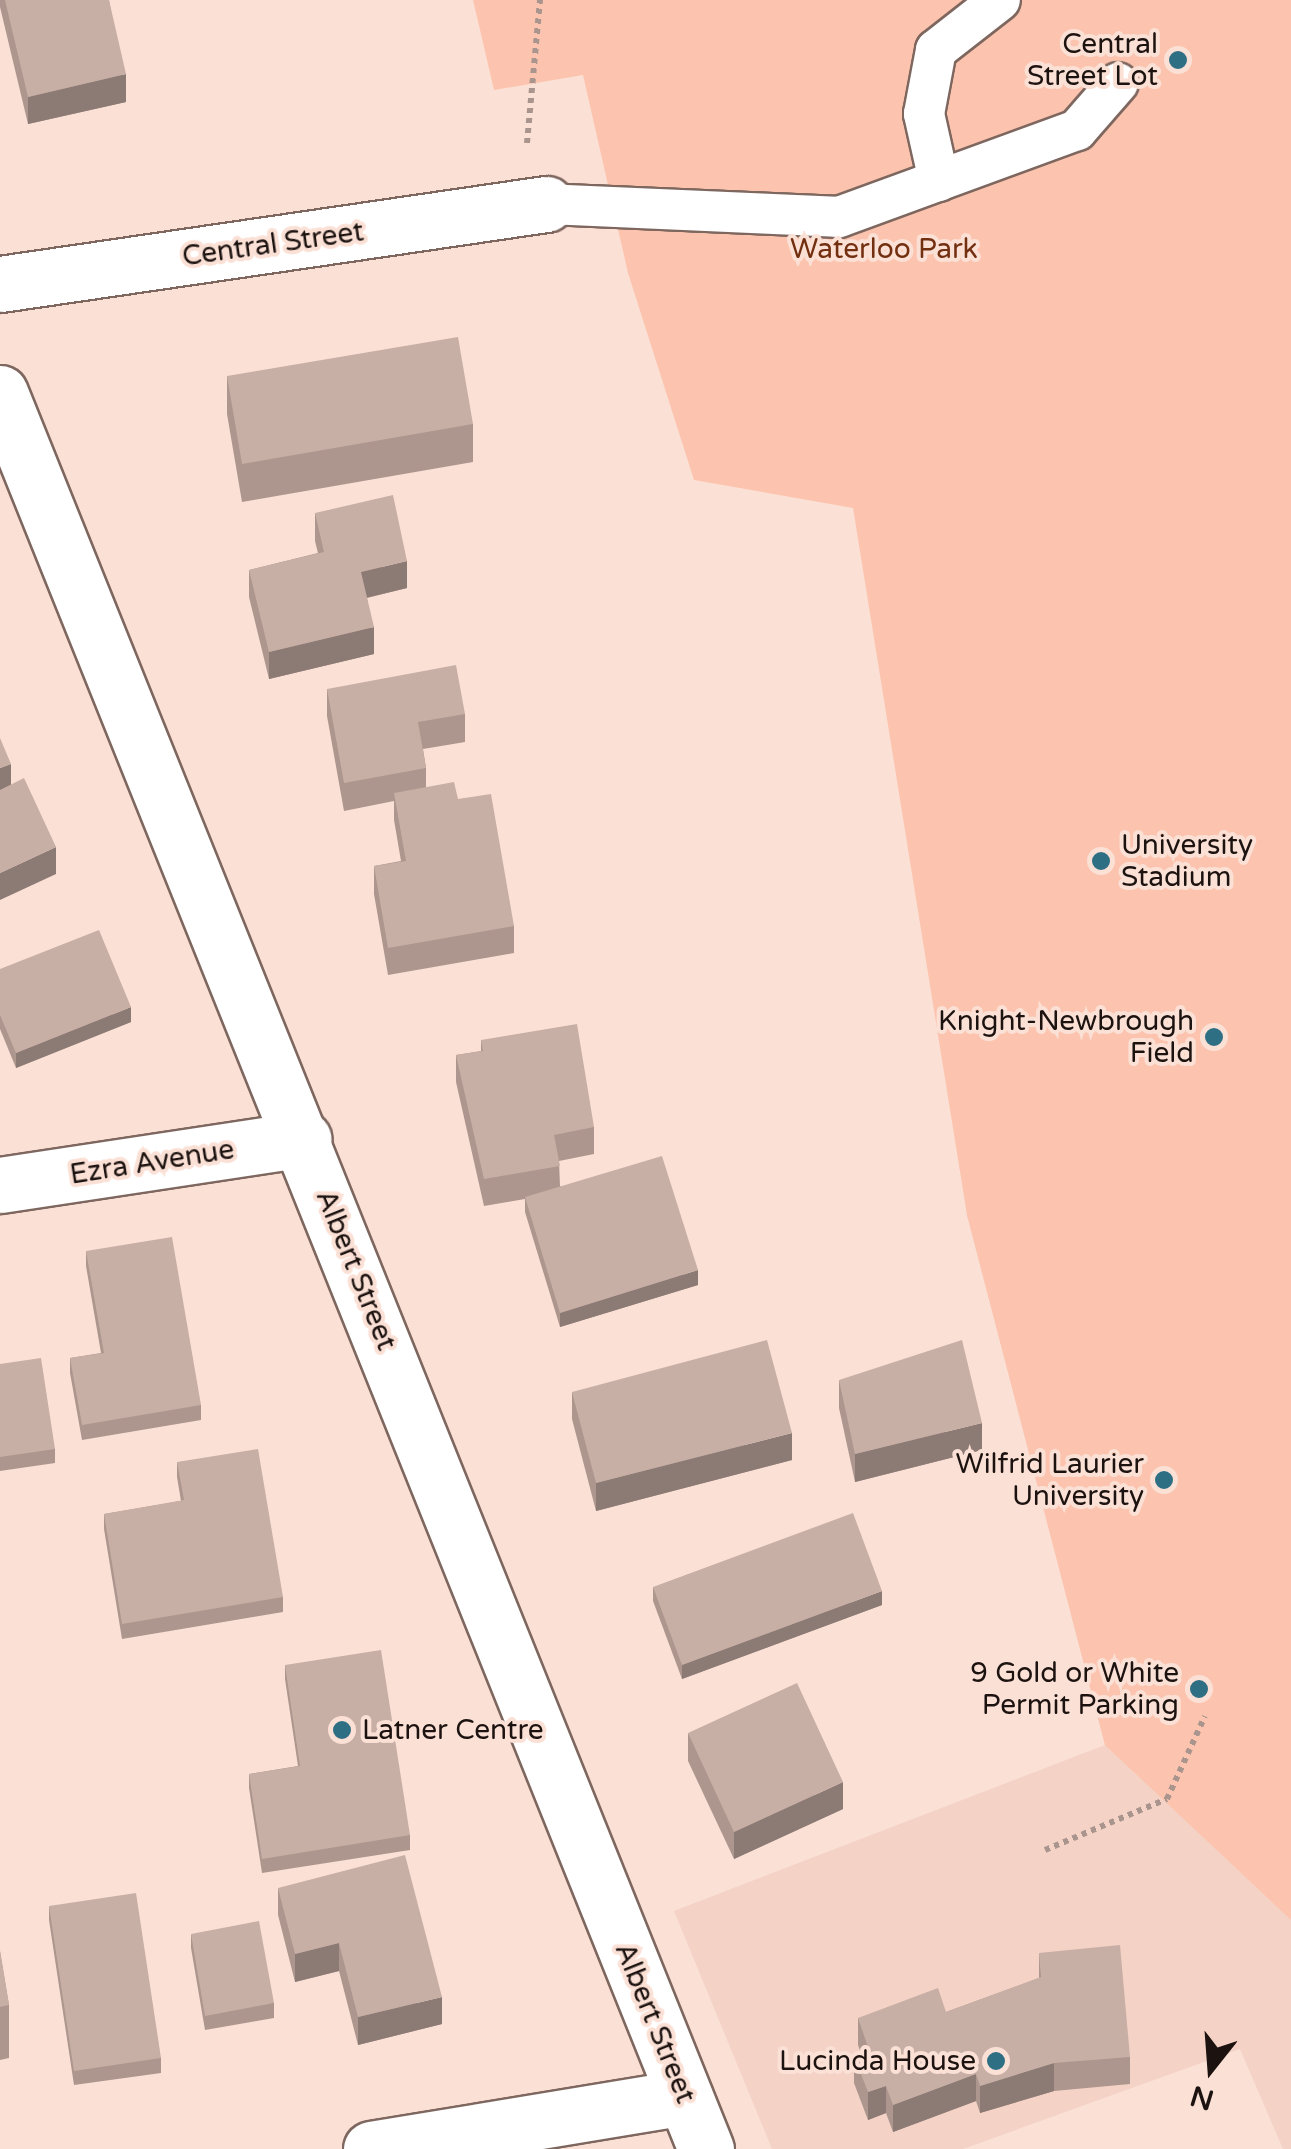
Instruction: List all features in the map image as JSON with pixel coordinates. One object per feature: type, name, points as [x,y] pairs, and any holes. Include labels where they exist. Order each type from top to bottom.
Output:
[{"type":"street","name":"Central Street","points":[[0,284],[529,206]]},
{"type":"street","name":"Albert Street","points":[[0,394],[304,1139],[706,2149]]},
{"type":"street","name":"Ezra Avenue","points":[[0,1185],[304,1139]]},
{"type":"street","points":[[371,2149],[684,2097]]},
{"type":"lane","points":[[939,181],[924,114],[936,50],[1000,0]]},
{"type":"lane","points":[[529,206],[839,217],[1077,130],[1118,83]]},
{"type":"path","points":[[529,206],[540,0]]},
{"type":"path","points":[[1045,1850],[1167,1799],[1204,1716]]},
{"type":"shaded area","name":"University Stadium","points":[[1291,430],[1291,2149],[1283,2149],[1240,2049],[963,2149],[772,2149],[674,1911],[1105,1745],[967,1215]]},
{"type":"green space","name":"Waterloo Park","points":[[473,0],[1291,0],[1291,1920],[1105,1745],[967,1215],[853,508],[694,480],[628,273],[583,75],[494,90]]},
{"type":"building","points":[[5,0],[109,0],[126,74],[28,97]]},
{"type":"building","points":[[458,337],[473,424],[242,464],[227,376]]},
{"type":"building","points":[[393,495],[407,561],[361,572],[374,627],[269,652],[249,570],[324,552],[315,513]]},
{"type":"building","points":[[456,665],[465,714],[418,722],[426,768],[344,783],[327,689]]},
{"type":"building","points":[[0,738],[11,764],[0,768]]},
{"type":"building","points":[[24,778],[56,847],[0,873],[0,790]]},
{"type":"building","points":[[454,782],[458,799],[491,794],[514,926],[388,948],[374,866],[406,861],[394,793]]},
{"type":"building","points":[[99,930],[131,1007],[16,1053],[0,1015],[0,969]]},
{"type":"building","points":[[577,1024],[594,1127],[554,1135],[560,1166],[484,1179],[456,1055],[483,1051],[481,1040]]},
{"type":"building","points":[[662,1156],[698,1270],[560,1313],[525,1197]]},
{"type":"building","points":[[172,1237],[201,1405],[82,1425],[70,1358],[104,1353],[86,1251]]},
{"type":"building","points":[[767,1340],[792,1433],[596,1483],[572,1392]]},
{"type":"building","points":[[962,1340],[982,1423],[855,1454],[839,1380]]},
{"type":"building","points":[[41,1358],[55,1449],[0,1457],[0,1364]]},
{"type":"building","points":[[258,1449],[283,1597],[122,1624],[104,1514],[184,1500],[177,1462]]},
{"type":"building","points":[[853,1513],[882,1591],[682,1665],[653,1587]]},
{"type":"building","name":"Latner Centre","points":[[381,1650],[410,1835],[262,1859],[249,1774],[300,1766],[285,1665]]},
{"type":"building","points":[[797,1683],[843,1782],[734,1832],[688,1733]]},
{"type":"building","points":[[405,1855],[442,1997],[358,2017],[339,1943],[295,1954],[278,1888]]},
{"type":"building","points":[[136,1893],[161,2058],[74,2071],[49,1906]]},
{"type":"building","points":[[259,1921],[274,2003],[205,2016],[191,1934]]},
{"type":"building","name":"Lucinda House","points":[[1120,1945],[1130,2057],[1054,2063],[980,2086],[976,2074],[893,2105],[886,2086],[868,2092],[854,2056],[869,2050],[858,2018],[938,1988],[946,2012],[1041,1977],[1039,1953]]},
{"type":"building","points":[[0,1951],[9,2005],[0,2007]]},
{"type":"place","name":"Central Street Lot","points":[[1178,60]]},
{"type":"place","name":"University Stadium","points":[[1101,861]]},
{"type":"place","name":"Knight-Newbrough Field","points":[[1214,1037]]},
{"type":"place","name":"Wilfrid Laurier University","points":[[1164,1480]]},
{"type":"place","name":"9 Gold or White Permit Parking","points":[[1199,1689]]},
{"type":"place","name":"Latner Centre","points":[[342,1730]]},
{"type":"place","name":"Lucinda House","points":[[996,2061]]}]
